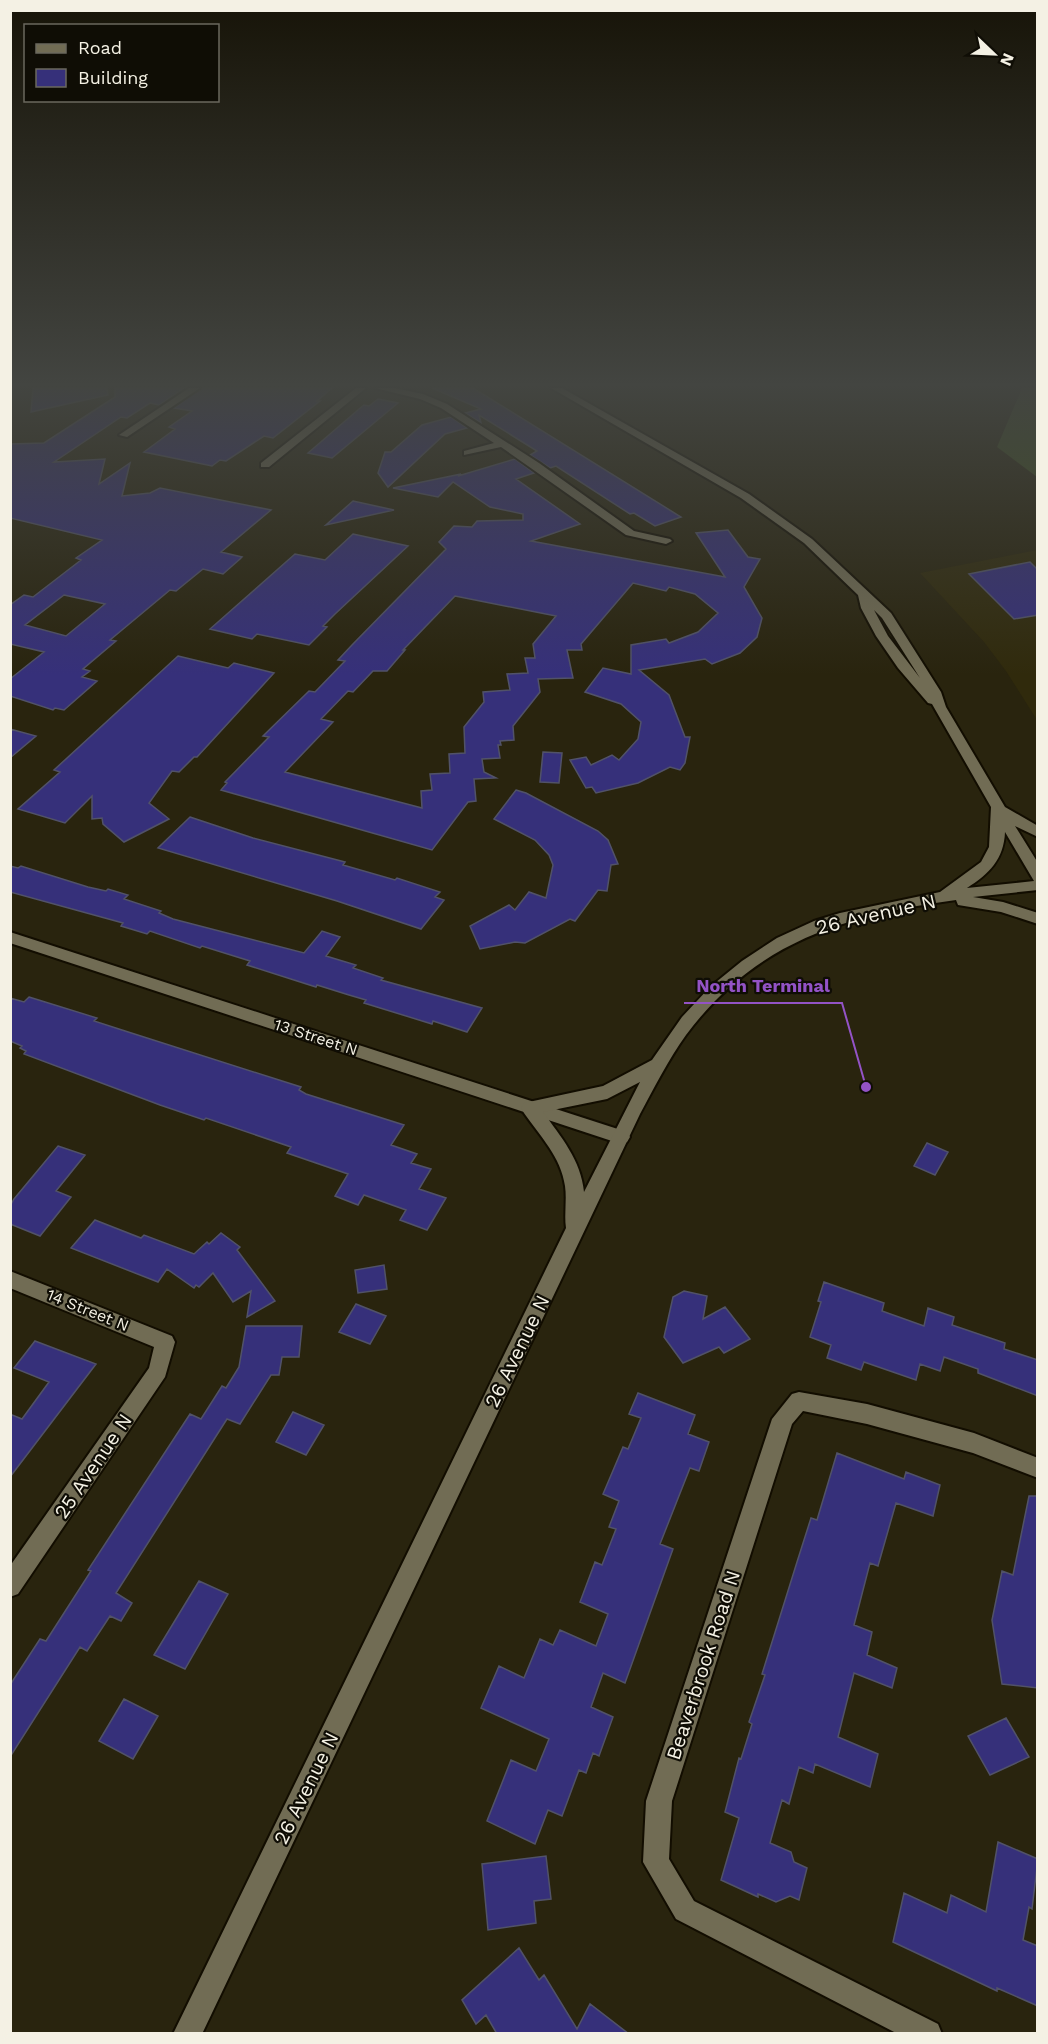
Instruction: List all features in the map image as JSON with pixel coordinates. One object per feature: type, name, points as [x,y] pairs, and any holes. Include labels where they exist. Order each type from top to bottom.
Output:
[{"type":"main road","points":[[561,483],[630,533],[666,541]]},
{"type":"main road","points":[[723,483],[785,523],[831,560],[863,595],[868,612],[905,668],[940,707],[1038,877]]},
{"type":"main road","points":[[997,808],[1038,833]]},
{"type":"main road","points":[[942,898],[983,870],[992,858],[996,850],[997,808]]},
{"type":"main road","name":"26 Avenue N","points":[[187,2034],[621,1137],[659,1065],[690,1019],[718,990],[753,961],[786,940],[818,925],[942,898],[1038,885]]},
{"type":"main road","points":[[942,898],[1003,907],[1038,919]]},
{"type":"main road","name":"13 Street N","points":[[10,937],[621,1137]]},
{"type":"main road","points":[[574,1233],[575,1193],[571,1171],[530,1108],[607,1092],[659,1065]]},
{"type":"main road","name":"14 Street N","points":[[10,1279],[165,1342]]},
{"type":"main road","name":"25 Avenue N","points":[[10,1586],[158,1371],[165,1342]]},
{"type":"main road","name":"Beaverbrook Road N","points":[[928,2034],[685,1910],[656,1862],[659,1801],[783,1419],[799,1401],[867,1414],[963,1440],[1038,1468]]},
{"type":"shaded area","points":[[1037,550],[1037,720],[1006,671],[984,642],[920,573]]},
{"type":"building","points":[[10,483],[125,483],[122,496],[150,493],[160,488],[271,510],[221,552],[242,557],[223,574],[203,569],[176,591],[170,590],[110,640],[116,641],[83,669],[90,671],[82,677],[97,681],[64,710],[55,708],[53,710],[10,696],[10,679],[44,652],[10,644],[10,605],[24,595],[33,597],[81,560],[76,558],[102,540],[10,518]],"holes":[[[64,595],[105,604],[66,636],[25,625]]]},
{"type":"building","points":[[415,483],[452,483],[438,497],[393,488]]},
{"type":"building","points":[[455,483],[522,483],[580,524],[531,541],[725,577],[696,533],[728,530],[748,557],[760,559],[744,587],[762,618],[757,637],[740,653],[712,664],[705,659],[639,670],[669,695],[685,737],[690,737],[685,763],[680,770],[670,767],[638,783],[596,793],[592,787],[586,788],[570,760],[586,757],[591,765],[612,755],[619,760],[638,739],[641,722],[621,704],[585,692],[603,668],[631,674],[631,645],[666,639],[669,643],[698,632],[718,613],[695,594],[669,587],[666,591],[633,583],[581,644],[582,650],[567,650],[573,678],[538,679],[540,692],[513,726],[514,740],[500,741],[501,745],[498,745],[500,758],[482,759],[484,772],[496,778],[474,779],[476,801],[468,802],[432,850],[221,790],[227,783],[225,782],[269,737],[263,736],[309,691],[315,692],[345,661],[338,660],[446,549],[439,542],[454,526],[472,527],[477,521],[523,520],[523,514],[490,507]],"holes":[[[455,596],[556,616],[533,644],[535,658],[525,658],[528,673],[507,674],[510,690],[483,692],[484,702],[464,727],[465,753],[449,754],[450,773],[430,774],[432,790],[421,791],[422,808],[285,772],[333,722],[321,719],[348,691],[353,692],[373,671],[387,671],[405,650],[403,650]]]},
{"type":"building","points":[[583,483],[627,483],[681,517],[655,526],[634,513],[630,514]]},
{"type":"building","points":[[353,501],[394,510],[326,525]]},
{"type":"building","points":[[353,534],[408,546],[323,626],[327,627],[309,645],[257,634],[252,639],[210,629],[295,554],[325,560]]},
{"type":"building","points":[[1030,562],[1038,570],[1038,615],[1014,619],[969,574]]},
{"type":"building","points":[[178,656],[228,668],[234,663],[274,673],[197,757],[194,757],[179,772],[172,771],[149,803],[169,819],[124,842],[103,824],[102,818],[92,819],[92,796],[65,823],[18,809],[60,772],[54,770]]},
{"type":"building","points":[[10,729],[36,736],[10,758]]},
{"type":"building","points":[[543,752],[562,753],[559,783],[540,782]]},
{"type":"building","points":[[516,790],[598,831],[608,840],[618,864],[611,865],[607,891],[598,890],[575,921],[570,919],[525,943],[515,942],[480,949],[470,926],[509,905],[515,910],[529,892],[546,898],[553,865],[549,855],[535,840],[494,819]]},
{"type":"building","points":[[190,817],[253,838],[345,862],[343,865],[395,880],[397,878],[440,892],[435,897],[444,900],[421,929],[337,901],[158,848]]},
{"type":"building","points":[[10,866],[18,868],[21,866],[88,887],[106,891],[108,889],[128,895],[124,899],[161,911],[159,913],[173,919],[304,953],[322,931],[340,937],[326,956],[356,965],[353,968],[383,978],[381,980],[482,1008],[467,1032],[433,1021],[432,1024],[364,1003],[366,1000],[247,965],[250,961],[202,946],[200,948],[150,931],[147,934],[121,926],[123,923],[10,892]]},
{"type":"building","points":[[29,997],[97,1018],[94,1021],[301,1087],[299,1090],[306,1094],[404,1125],[391,1145],[417,1154],[411,1163],[431,1169],[419,1189],[446,1198],[427,1230],[400,1220],[406,1210],[364,1195],[358,1205],[335,1196],[348,1174],[287,1153],[291,1147],[160,1105],[24,1054],[26,1051],[20,1048],[22,1046],[10,1041],[10,998],[24,1002]]},
{"type":"building","points":[[927,1143],[948,1152],[935,1175],[914,1166]]},
{"type":"building","points":[[58,1146],[85,1155],[56,1191],[71,1197],[40,1236],[10,1224],[10,1206]]},
{"type":"building","points":[[95,1220],[141,1238],[144,1235],[194,1254],[221,1233],[240,1247],[237,1250],[275,1301],[247,1317],[251,1291],[233,1302],[213,1273],[199,1287],[196,1285],[194,1288],[167,1269],[158,1282],[71,1248]]},
{"type":"building","points":[[384,1265],[387,1289],[358,1293],[355,1270]]},
{"type":"building","points":[[824,1282],[884,1303],[882,1311],[924,1326],[928,1308],[954,1317],[952,1325],[1005,1343],[1004,1349],[1038,1360],[1038,1396],[978,1373],[978,1369],[944,1357],[940,1371],[920,1364],[916,1380],[864,1362],[861,1370],[827,1358],[831,1345],[810,1337],[821,1302],[818,1301]]},
{"type":"building","points":[[684,1291],[707,1296],[703,1319],[725,1307],[750,1339],[724,1353],[719,1347],[683,1363],[664,1337],[673,1297]]},
{"type":"building","points":[[356,1304],[386,1316],[370,1344],[339,1332]]},
{"type":"building","points":[[246,1326],[302,1326],[299,1357],[282,1357],[279,1375],[271,1375],[240,1424],[227,1419],[116,1593],[132,1603],[121,1621],[110,1616],[87,1651],[80,1647],[10,1757],[10,1685],[40,1639],[46,1641],[91,1571],[88,1570],[190,1414],[201,1419],[222,1386],[226,1388],[239,1367]]},
{"type":"building","points":[[35,1341],[96,1364],[10,1477],[10,1414],[22,1419],[49,1382],[14,1368]]},
{"type":"building","points":[[638,1393],[695,1415],[688,1434],[709,1442],[699,1471],[690,1468],[660,1544],[673,1549],[625,1683],[603,1673],[591,1707],[613,1717],[599,1756],[593,1753],[586,1773],[579,1770],[562,1816],[548,1810],[535,1844],[487,1821],[511,1760],[536,1771],[549,1739],[481,1708],[499,1666],[524,1678],[540,1639],[553,1645],[560,1630],[596,1646],[608,1614],[580,1602],[595,1562],[602,1565],[616,1529],[609,1527],[619,1501],[603,1494],[623,1447],[628,1449],[641,1418],[629,1414]]},
{"type":"building","points":[[293,1412],[324,1425],[306,1455],[276,1442]]},
{"type":"building","points":[[837,1453],[904,1479],[906,1472],[940,1485],[933,1516],[896,1503],[878,1566],[870,1563],[854,1625],[872,1632],[867,1655],[897,1668],[892,1688],[854,1673],[838,1737],[878,1754],[870,1787],[815,1764],[813,1773],[799,1767],[789,1804],[782,1800],[770,1843],[791,1852],[794,1862],[807,1868],[799,1900],[790,1896],[776,1902],[758,1894],[758,1897],[721,1880],[739,1818],[725,1812],[739,1758],[741,1759],[752,1724],[749,1722],[765,1675],[762,1674],[811,1518],[817,1520]]},
{"type":"building","points":[[1029,1496],[1038,1496],[1038,1688],[1002,1684],[992,1620],[1002,1571],[1013,1575]]},
{"type":"building","points":[[199,1581],[228,1594],[185,1669],[154,1655]]},
{"type":"building","points":[[124,1699],[158,1716],[133,1759],[99,1741]]},
{"type":"building","points":[[1006,1718],[1029,1757],[990,1775],[968,1736]]},
{"type":"building","points":[[998,1842],[1038,1859],[1032,1909],[1029,1907],[1023,1940],[1038,1946],[1038,2006],[997,1988],[997,1991],[893,1942],[904,1893],[947,1913],[951,1895],[986,1912]]},
{"type":"building","points":[[546,1856],[551,1899],[534,1901],[536,1923],[488,1930],[482,1864]]},
{"type":"building","points":[[519,1948],[539,1980],[544,1975],[577,2029],[590,2004],[629,2034],[497,2034],[486,2015],[476,2024],[462,2000]]},
{"type":"place","name":"North Terminal","points":[[866,1087]]}]
